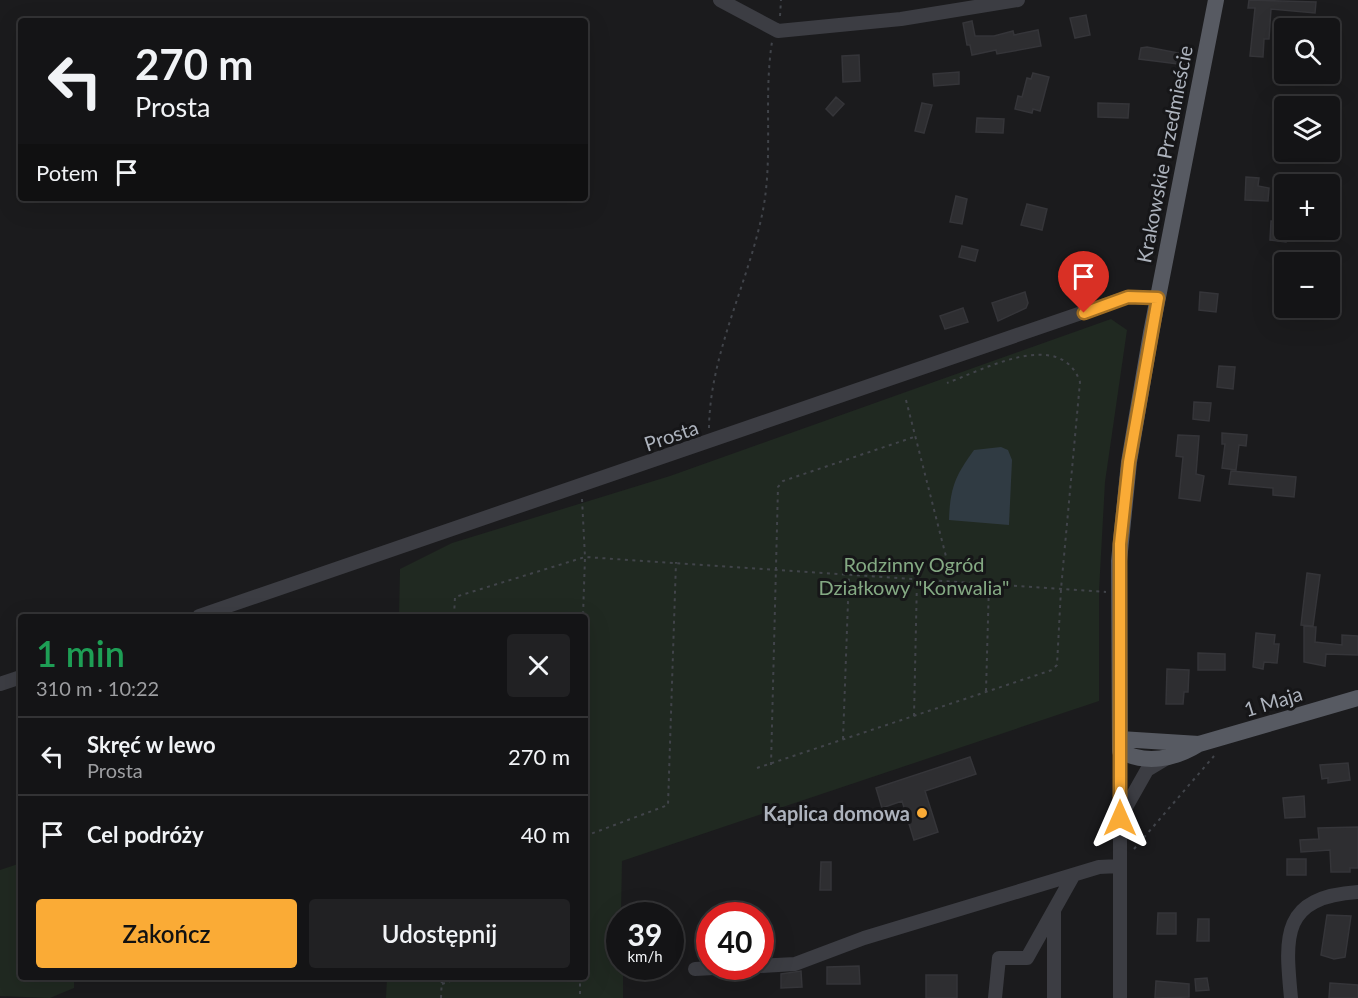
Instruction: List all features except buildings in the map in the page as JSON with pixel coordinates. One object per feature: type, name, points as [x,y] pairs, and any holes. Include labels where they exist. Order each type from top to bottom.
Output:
[{"type":"main road","name":"Krakowskie Przedmieście","points":[[1120,745],[1120,544],[1129,462],[1158,298],[1216,0]]},
{"type":"main road","name":"1 Maja","points":[[1120,745],[1199,744],[1358,698]]},
{"type":"main road","name":"1 Maja","points":[[1120,745],[1144,759],[1168,757],[1186,752],[1199,744]]},
{"type":"street","points":[[720,0],[776,30],[901,19],[1018,0]]},
{"type":"street","name":"Prosta","points":[[205,614],[1128,297],[1158,298]]},
{"type":"street","points":[[0,684],[18,678]]},
{"type":"street","name":"Krakowskie Przedmieście","points":[[1120,745],[1120,998]]},
{"type":"street","name":"1 Maja","points":[[1120,818],[1147,770],[1168,757]]},
{"type":"street","points":[[774,965],[795,964],[864,938],[1099,867],[1119,866]]},
{"type":"street","points":[[995,998],[999,958],[1027,958],[1073,876]]},
{"type":"street","points":[[1291,998],[1286,950],[1291,927],[1298,915],[1319,899],[1358,892]]},
{"type":"street","points":[[1054,909],[1054,998]]},
{"type":"path","points":[[709,442],[712,398],[726,332],[762,214],[767,150],[768,90],[781,0]]},
{"type":"path","points":[[757,768],[1052,670],[1057,665],[1061,589],[1080,382],[1077,374],[1049,354],[1031,353],[947,383]]},
{"type":"path","points":[[906,400],[952,580]]},
{"type":"path","points":[[771,765],[780,483],[917,436]]},
{"type":"path","points":[[583,504],[585,556],[583,614]]},
{"type":"path","points":[[454,614],[455,597],[585,556],[1106,592]]},
{"type":"path","points":[[588,835],[668,805],[676,562]]},
{"type":"path","points":[[843,740],[849,574]]},
{"type":"path","points":[[914,716],[917,579]]},
{"type":"path","points":[[986,692],[989,583]]},
{"type":"path","points":[[1133,856],[1135,846],[1221,747]]},
{"type":"path","points":[[441,998],[442,980]]},
{"type":"path","points":[[442,984],[453,980]]},
{"type":"path","points":[[580,980],[580,998]]},
{"type":"green space","name":"Rodzinny Ogród Działkowy \"Konwalia\"","points":[[1111,319],[1127,330],[1105,482],[1099,591],[1099,701],[622,861],[621,902],[606,902],[606,980],[623,980],[623,998],[386,998],[387,980],[588,980],[588,614],[399,614],[400,569],[452,543],[670,476]]},
{"type":"green space","points":[[18,864],[18,980],[74,980],[74,988],[50,998],[0,996],[0,870]]},
{"type":"shaded area","points":[[1001,447],[1008,450],[1012,460],[1009,525],[949,520],[955,483],[962,467],[974,450]]},
{"type":"place","name":"Kaplica domowa","points":[[922,813]]},
{"type":"route","points":[[1084,313],[1128,297],[1158,298],[1129,462],[1120,544],[1118,592],[1120,818]]}]
